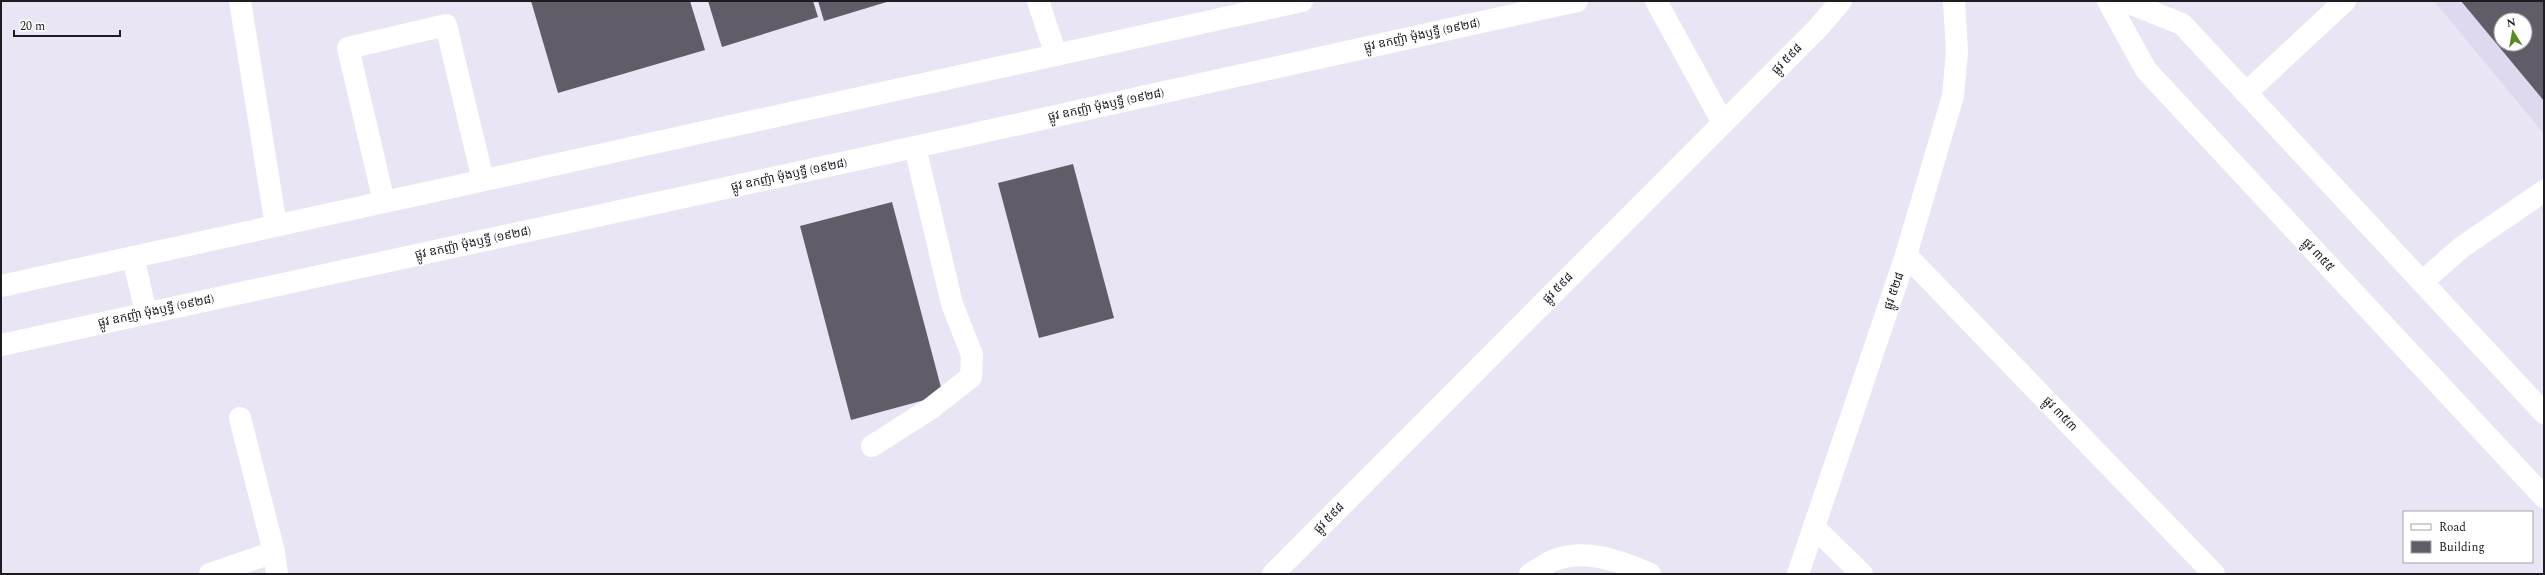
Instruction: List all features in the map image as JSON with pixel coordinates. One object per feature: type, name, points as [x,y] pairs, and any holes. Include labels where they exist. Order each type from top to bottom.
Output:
[{"type":"main road","points":[[240,1],[276,226]]},
{"type":"main road","points":[[1038,1],[1056,55]]},
{"type":"main road","points":[[1,286],[1302,1]]},
{"type":"main road","name":"ផ្លូវ ឧកញ៉ា ម៉ុងឫទ្ធី (១៩២៨)","points":[[1,344],[915,148],[1577,1]]},
{"type":"main road","points":[[1656,1],[1723,123]]},
{"type":"main road","name":"ផ្លូវ ៥៩៨","points":[[1273,574],[1723,123],[1842,1]]},
{"type":"main road","name":"ផ្លូវ ៥២៨","points":[[1798,574],[1906,255],[1952,96],[1957,52],[1954,1]]},
{"type":"main road","name":"ផ្លូវ ៣៥៥","points":[[2108,1],[2146,70],[2544,497]]},
{"type":"main road","points":[[2124,1],[2182,24],[2544,413]]},
{"type":"main road","points":[[2246,93],[2345,1]]},
{"type":"main road","points":[[384,202],[348,48],[446,24],[483,180]]},
{"type":"main road","points":[[872,446],[930,409],[971,377],[972,355],[952,304],[915,148]]},
{"type":"main road","points":[[2422,282],[2462,247],[2544,191]]},
{"type":"main road","name":"ផ្លូវ ៣៥៣","points":[[1906,255],[2214,574]]},
{"type":"main road","points":[[133,257],[146,313]]},
{"type":"main road","points":[[240,418],[274,552],[277,574]]},
{"type":"main road","points":[[1814,527],[1862,574]]},
{"type":"main road","points":[[210,574],[274,552]]},
{"type":"main road","points":[[1530,574],[1553,561],[1585,554],[1632,566],[1650,574]]},
{"type":"shaded area","points":[[2434,1],[2544,1],[2544,134]]},
{"type":"building","points":[[531,1],[690,1],[705,50],[558,93]]},
{"type":"building","points":[[708,1],[813,1],[818,17],[722,47]]},
{"type":"building","points":[[818,1],[890,1],[824,21]]},
{"type":"building","points":[[2461,1],[2544,1],[2544,101],[2503,52],[2533,52],[2533,12],[2493,12],[2493,40]]},
{"type":"building","points":[[1073,164],[1114,318],[1039,338],[998,183]]},
{"type":"building","points":[[892,202],[943,395],[851,420],[800,226]]}]
